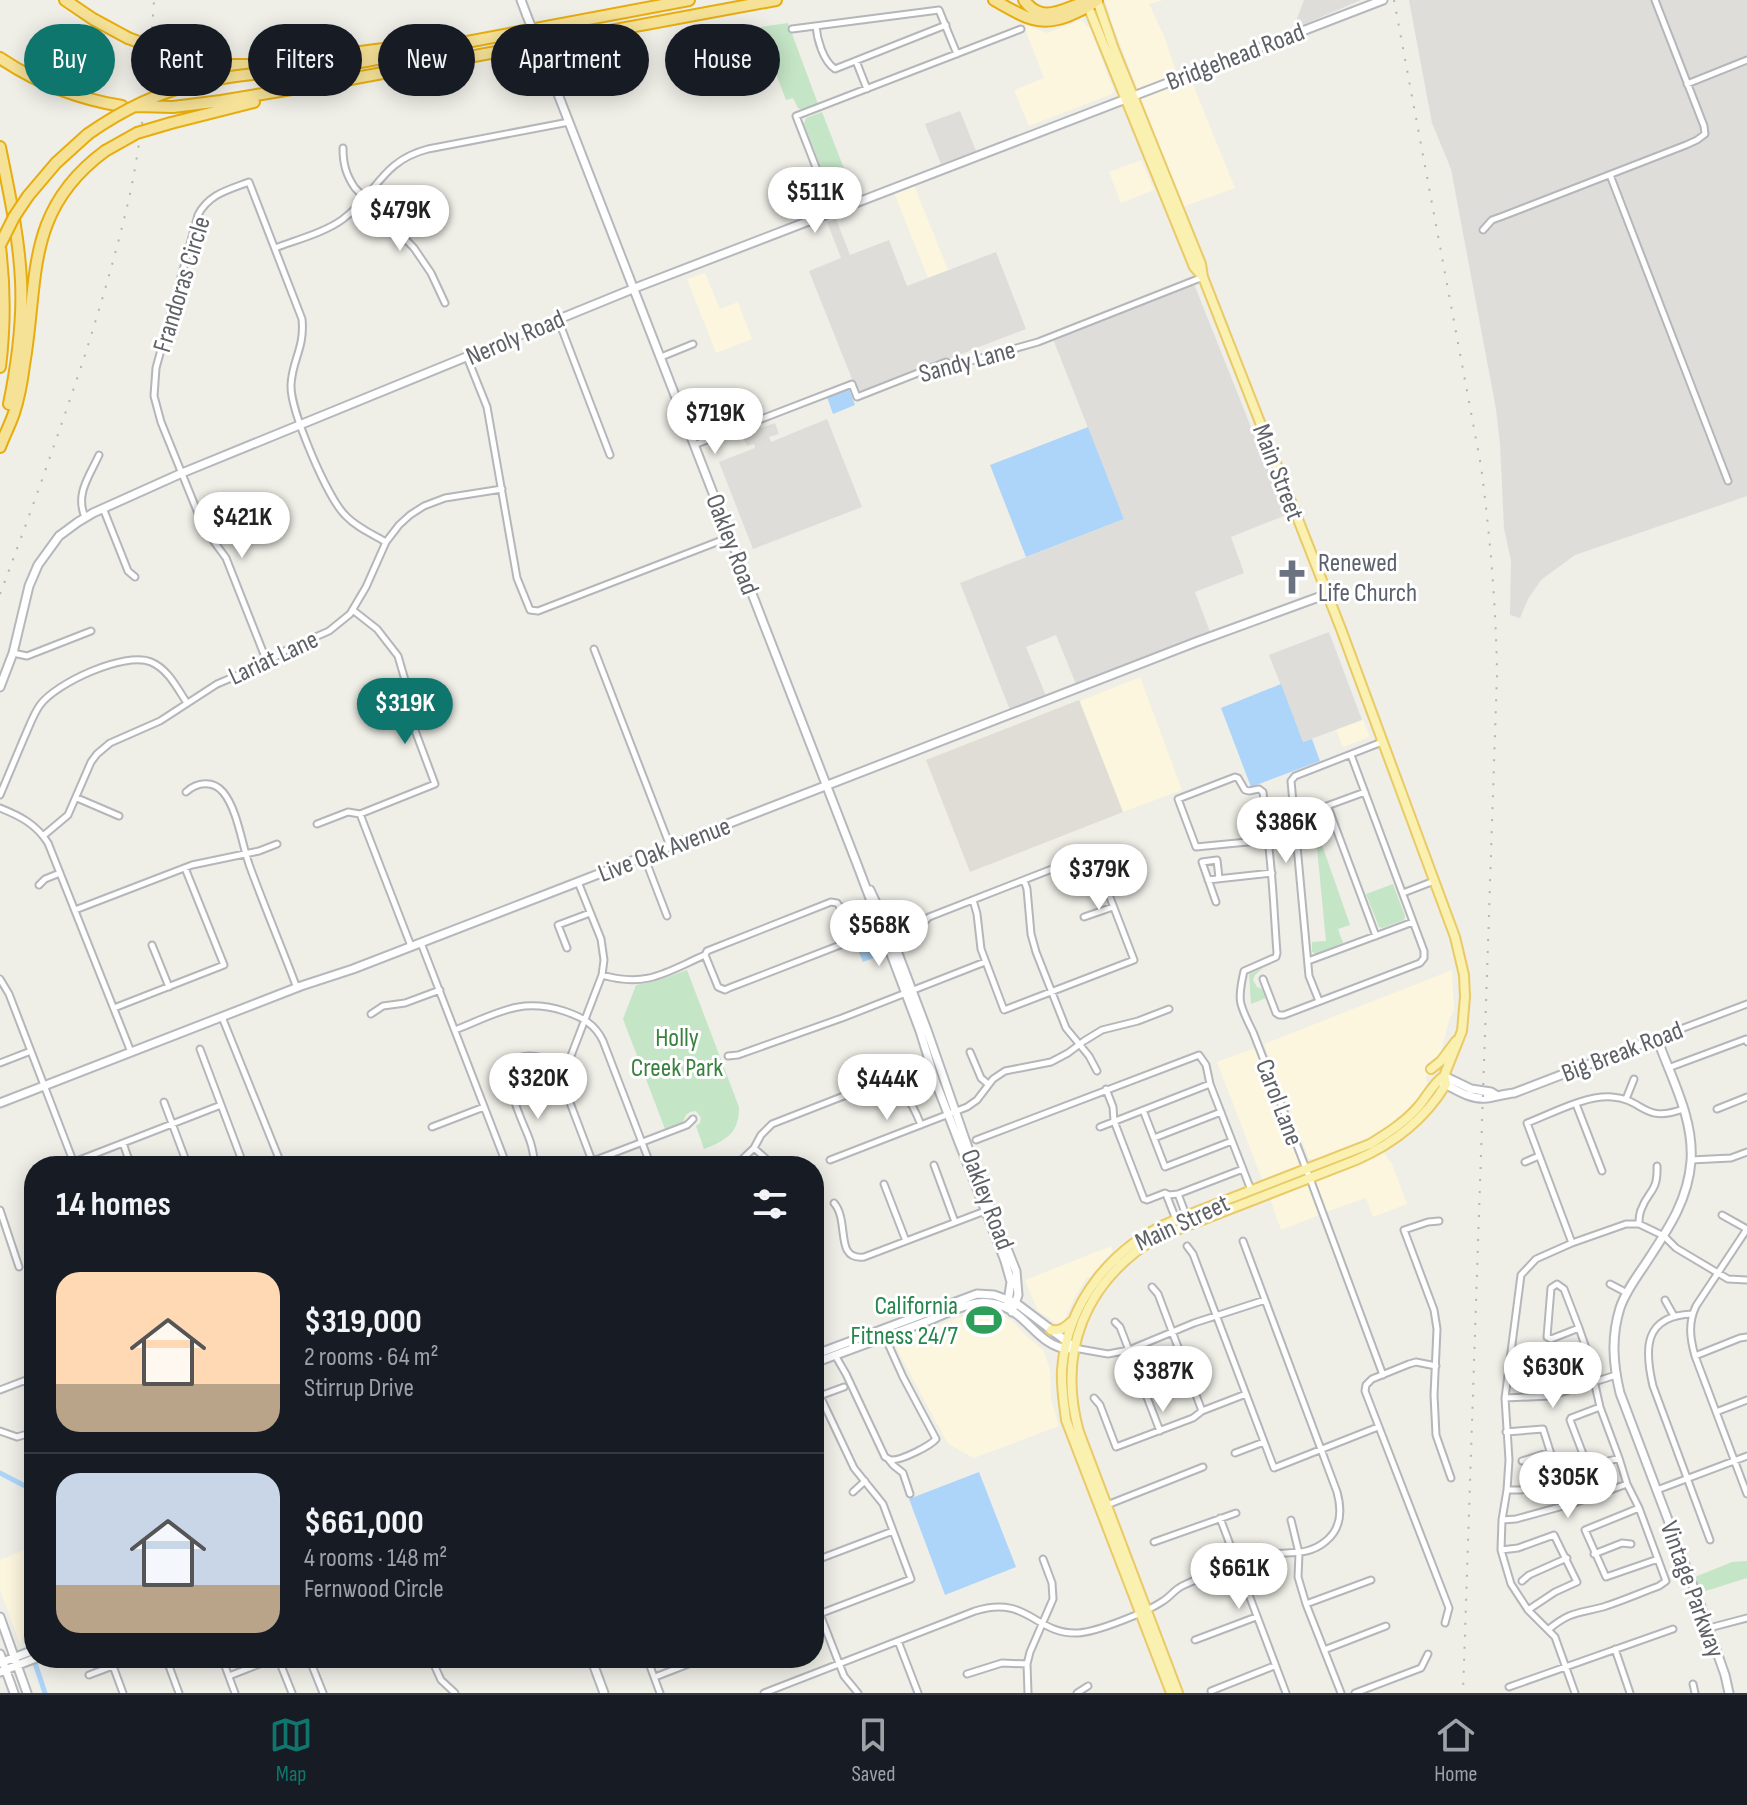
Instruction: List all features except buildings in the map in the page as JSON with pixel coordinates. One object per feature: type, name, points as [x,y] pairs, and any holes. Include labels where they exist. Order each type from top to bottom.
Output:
[{"type":"highway","points":[[65,0],[128,38],[176,56],[224,65],[261,65],[491,35]]},
{"type":"highway","points":[[561,24],[689,0]]},
{"type":"highway","points":[[362,77],[776,0]]},
{"type":"highway","points":[[994,0],[1043,22],[1056,20],[1091,2]]},
{"type":"highway","points":[[1024,0],[1036,12],[1048,14],[1091,2]]},
{"type":"highway","points":[[0,367],[4,301],[0,246],[28,196],[56,163],[88,134],[145,101],[195,84],[221,78],[350,64],[491,38]]},
{"type":"highway","points":[[0,58],[31,77],[64,91],[122,106],[173,107],[251,96]]},
{"type":"highway","points":[[1,444],[13,415],[21,382],[36,261],[44,231],[68,186],[89,163],[137,133],[280,96]]},
{"type":"highway","points":[[0,147],[22,285],[13,386],[1,444]]},
{"type":"main road","name":"Main Street","points":[[1091,2],[1128,97],[1201,264],[1203,277],[1383,742],[1455,937],[1465,997],[1460,1038],[1443,1080],[1387,1134],[1308,1173],[1146,1234],[1130,1244],[1094,1281],[1075,1318],[1062,1383],[1066,1420],[1178,1693]]},
{"type":"main road","points":[[1431,1069],[1460,1038]]},
{"type":"main road","name":"Main Street","points":[[1171,1693],[1079,1432],[1073,1411],[1069,1346],[1103,1284],[1143,1246],[1182,1222],[1251,1190],[1308,1173]]},
{"type":"main road","points":[[1051,1330],[1064,1329],[1075,1318]]},
{"type":"street","name":"Oakley Road","points":[[521,0],[908,992],[1009,1272],[1011,1306]]},
{"type":"street","name":"Bridgehead Road","points":[[1128,97],[1383,0]]},
{"type":"street","points":[[1483,230],[1492,220],[1686,145],[1705,134],[1655,0]]},
{"type":"street","points":[[792,29],[936,10],[941,13],[957,54]]},
{"type":"street","points":[[816,26],[831,67],[835,69],[946,25]]},
{"type":"street","points":[[833,211],[796,116],[1021,29]]},
{"type":"street","points":[[1687,84],[1747,60]]},
{"type":"street","points":[[856,61],[867,89]]},
{"type":"street","name":"Neroly Road","points":[[0,687],[13,653],[34,572],[59,536],[85,517],[182,473],[634,288],[1128,97]]},
{"type":"street","points":[[275,248],[338,222],[390,168],[418,151],[569,122]]},
{"type":"street","points":[[343,148],[346,172],[355,188],[414,248],[431,273],[445,303]]},
{"type":"street","points":[[1610,175],[1728,481]]},
{"type":"street","name":"Frandoras Circle","points":[[182,473],[156,407],[154,378],[198,215],[212,197],[249,182],[302,319],[302,343],[291,385],[294,409],[334,501],[355,524],[386,542]]},
{"type":"street","name":"Sandy Lane","points":[[694,445],[852,384],[857,397],[946,362],[953,366],[1038,342],[1203,277]]},
{"type":"street","points":[[558,319],[610,455]]},
{"type":"street","points":[[661,357],[693,344]]},
{"type":"street","points":[[467,357],[487,407],[518,582],[528,608],[535,612],[730,537]]},
{"type":"street","points":[[85,517],[81,494],[99,455]]},
{"type":"street","points":[[182,473],[204,528],[226,558],[267,662]]},
{"type":"street","name":"Lariat Lane","points":[[43,836],[63,821],[71,810],[91,762],[102,748],[121,736],[160,721],[217,684],[329,631],[354,611],[386,542],[399,525],[424,506],[445,498],[502,489]]},
{"type":"street","points":[[103,508],[128,571],[135,577]]},
{"type":"street","name":"Live Oak Avenue","points":[[0,1103],[1327,594]]},
{"type":"street","points":[[317,824],[348,812],[360,814],[435,784],[407,709],[405,680],[398,656],[377,629],[354,611]]},
{"type":"street","points":[[13,653],[27,656],[91,631]]},
{"type":"street","points":[[594,649],[670,846]]},
{"type":"street","points":[[0,795],[39,706],[64,683],[123,660],[138,658],[161,668],[187,703]]},
{"type":"street","points":[[1319,1001],[1309,976],[1290,785],[1292,778],[1383,742]]},
{"type":"street","points":[[1263,979],[1274,1009],[1279,1015],[1284,1015],[1420,963],[1424,958],[1351,755]]},
{"type":"street","name":"Carol Lane","points":[[1268,840],[1196,847],[1178,799],[1235,777],[1245,790],[1259,789],[1263,792],[1272,873],[1276,957],[1244,971],[1238,995],[1383,1375]]},
{"type":"street","points":[[186,792],[192,786],[204,783],[220,789],[227,799],[297,988]]},
{"type":"street","points":[[1294,818],[1365,792]]},
{"type":"street","points":[[77,798],[119,816]]},
{"type":"street","points":[[1328,807],[1376,936]]},
{"type":"street","points":[[0,808],[29,822],[43,836],[131,1052]]},
{"type":"street","points":[[360,814],[411,946]]},
{"type":"street","points":[[75,910],[205,861],[277,844]]},
{"type":"street","points":[[923,923],[929,917],[1093,853],[1134,960],[1004,1010],[979,941],[973,900]]},
{"type":"street","points":[[644,856],[667,916]]},
{"type":"street","points":[[1216,902],[1202,862],[1217,860],[1219,878]]},
{"type":"street","points":[[114,1008],[224,965],[185,868]]},
{"type":"street","points":[[39,885],[60,873]]},
{"type":"street","points":[[1208,880],[1272,873]]},
{"type":"street","points":[[1024,880],[1036,952],[1066,1028],[1097,1071]]},
{"type":"street","points":[[1403,893],[1434,881]]},
{"type":"street","points":[[578,882],[603,949],[602,975],[567,1067],[566,1082],[569,1100],[590,1156]]},
{"type":"street","points":[[602,975],[628,981],[658,976],[686,965],[714,947],[831,902],[840,907],[851,935],[848,942],[725,990],[718,987],[705,955]]},
{"type":"street","points":[[1084,917],[1113,907]]},
{"type":"street","points":[[567,948],[558,925],[590,913]]},
{"type":"street","points":[[848,928],[879,916]]},
{"type":"street","points":[[1308,961],[1413,922]]},
{"type":"street","points":[[421,942],[503,1156]]},
{"type":"street","points":[[152,945],[169,987]]},
{"type":"street","points":[[728,1056],[738,1055],[985,962]]},
{"type":"street","points":[[0,979],[9,994],[71,1156]]},
{"type":"street","points":[[371,1014],[383,1006],[405,1003],[440,990]]},
{"type":"street","name":"Big Break Road","points":[[1443,1080],[1473,1097],[1491,1098],[1514,1093],[1747,1004]]},
{"type":"street","points":[[455,1030],[513,1007],[532,1005],[551,1007],[585,1020],[597,1029],[603,1041],[647,1156]]},
{"type":"street","points":[[830,1160],[971,1104],[988,1084],[1005,1071],[1051,1062],[1102,1030],[1169,1009]]},
{"type":"street","points":[[222,1017],[278,1156]]},
{"type":"street","name":"Vintage Parkway","points":[[1657,1038],[1684,1109],[1691,1160],[1687,1187],[1674,1220],[1621,1307],[1613,1348],[1620,1393],[1729,1693]]},
{"type":"street","points":[[1668,1068],[1746,1039],[1747,1042]]},
{"type":"street","points":[[200,1049],[240,1156]]},
{"type":"street","points":[[0,1063],[31,1051]]},
{"type":"street","points":[[970,1052],[981,1078],[988,1084]]},
{"type":"street","points":[[976,1140],[1195,1055],[1202,1057],[1206,1065],[1210,1084],[1251,1190]]},
{"type":"street","points":[[533,1156],[530,1139],[509,1085],[510,1069],[518,1059],[530,1056],[567,1067]]},
{"type":"street","points":[[892,1087],[897,1074]]},
{"type":"street","points":[[1626,1099],[1634,1079]]},
{"type":"street","points":[[1100,1127],[1210,1084]]},
{"type":"street","points":[[746,1156],[767,1128],[780,1119],[866,1087],[892,1087],[908,1098],[921,1125]]},
{"type":"street","points":[[1106,1089],[1113,1107],[1114,1121],[1144,1199],[1165,1193],[1178,1194],[1243,1169]]},
{"type":"street","points":[[1572,1243],[1527,1123],[1606,1096],[1626,1099],[1659,1115],[1684,1109]]},
{"type":"street","points":[[1717,1109],[1747,1097]]},
{"type":"street","points":[[164,1102],[184,1156]]},
{"type":"street","points":[[1576,1104],[1602,1171]]},
{"type":"street","points":[[93,1156],[221,1105]]},
{"type":"street","points":[[432,1127],[484,1107]]},
{"type":"street","points":[[1143,1110],[1165,1167],[1232,1141]]},
{"type":"street","points":[[1154,1138],[1221,1112]]},
{"type":"street","name":"Oakley Road","points":[[952,1113],[1016,1271],[1019,1286],[1011,1306]]},
{"type":"street","points":[[611,1156],[687,1125],[693,1119]]},
{"type":"street","points":[[123,1143],[128,1156]]},
{"type":"street","points":[[754,1148],[763,1156]]},
{"type":"street","points":[[1691,1160],[1731,1158],[1747,1152]]},
{"type":"street","points":[[1525,1162],[1539,1156]]},
{"type":"street","points":[[934,1165],[955,1222]]},
{"type":"street","points":[[1639,1224],[1641,1210],[1655,1189],[1657,1166]]},
{"type":"street","points":[[884,1184],[906,1241]]},
{"type":"street","points":[[1165,1193],[1182,1222]]},
{"type":"street","points":[[1178,1194],[1182,1222]]},
{"type":"street","points":[[834,1203],[841,1213],[846,1249],[854,1257],[864,1257],[985,1211]]},
{"type":"street","points":[[0,1210],[19,1267]]},
{"type":"street","points":[[1722,1215],[1747,1229],[1692,1314],[1690,1337],[1747,1494]]},
{"type":"street","points":[[1439,1221],[1404,1230],[1434,1310],[1437,1329],[1436,1435],[1451,1478]]},
{"type":"street","points":[[1575,1693],[1555,1637],[1528,1610],[1511,1584],[1501,1550],[1509,1460],[1505,1398],[1521,1275],[1536,1259],[1572,1243],[1626,1224],[1639,1224],[1664,1236],[1676,1248],[1728,1279],[1747,1280]]},
{"type":"street","points":[[764,1693],[991,1607],[1018,1609],[1064,1632],[1085,1632],[1143,1611],[1161,1603],[1182,1586],[1237,1565],[1274,1553],[1299,1553],[1325,1542],[1335,1531],[1341,1506],[1243,1241]]},
{"type":"street","points":[[1187,1246],[1193,1254],[1274,1468],[1378,1427]]},
{"type":"street","points":[[1549,1629],[1572,1613],[1601,1607],[1666,1581],[1600,1407],[1579,1328],[1564,1289],[1557,1284],[1551,1288],[1547,1337],[1551,1339],[1579,1328]]},
{"type":"street","points":[[1610,1284],[1627,1293]]},
{"type":"street","points":[[1152,1287],[1158,1294],[1202,1411]]},
{"type":"street","points":[[824,1351],[977,1294],[994,1295],[1051,1330],[1069,1346]]},
{"type":"street","points":[[824,1359],[973,1304],[1011,1306],[1047,1341],[1108,1354],[1129,1350],[1194,1323],[1265,1300]]},
{"type":"street","points":[[1665,1300],[1674,1316]]},
{"type":"street","points":[[1692,1314],[1674,1316],[1652,1333],[1647,1347],[1647,1365],[1710,1540]]},
{"type":"street","points":[[1115,1322],[1120,1327],[1160,1431]]},
{"type":"street","points":[[885,1337],[936,1439],[921,1449],[889,1460]]},
{"type":"street","points":[[1695,1356],[1747,1337]]},
{"type":"street","points":[[859,1338],[836,1350],[838,1364],[882,1452],[903,1473],[910,1494]]},
{"type":"street","points":[[1508,1368],[1529,1371],[1588,1354]]},
{"type":"street","points":[[1436,1366],[1416,1362],[1372,1379],[1365,1391],[1449,1608],[1445,1623]]},
{"type":"street","points":[[1505,1398],[1550,1396],[1616,1375]]},
{"type":"street","points":[[0,1390],[24,1381]]},
{"type":"street","points":[[824,1394],[844,1387]]},
{"type":"street","points":[[1094,1398],[1100,1405],[1116,1447],[1246,1394]]},
{"type":"street","points":[[1716,1412],[1747,1400]]},
{"type":"street","points":[[1600,1407],[1570,1420],[1588,1467],[1619,1458]]},
{"type":"street","points":[[824,1410],[854,1468],[883,1504],[911,1579],[824,1612]]},
{"type":"street","points":[[1506,1432],[1543,1429],[1558,1476],[1521,1490],[1507,1490]]},
{"type":"street","points":[[0,1431],[17,1437],[24,1435]]},
{"type":"street","points":[[1235,1453],[1264,1442]]},
{"type":"street","points":[[1522,1461],[1550,1452]]},
{"type":"street","points":[[1657,1490],[1747,1456]]},
{"type":"street","points":[[1107,1505],[1203,1467]]},
{"type":"street","points":[[853,1492],[865,1481]]},
{"type":"street","points":[[1502,1520],[1574,1503],[1627,1484]]},
{"type":"street","points":[[1639,1508],[1585,1530],[1606,1577],[1658,1559]]},
{"type":"street","points":[[1154,1542],[1236,1513]]},
{"type":"street","points":[[1220,1518],[1286,1693]]},
{"type":"street","points":[[1291,1520],[1299,1553],[1298,1577],[1341,1693]]},
{"type":"street","points":[[824,1557],[893,1531]]},
{"type":"street","points":[[1501,1550],[1518,1548],[1554,1535],[1567,1558],[1577,1582],[1528,1610]]},
{"type":"street","points":[[1594,1554],[1622,1543],[1631,1544]]},
{"type":"street","points":[[1522,1581],[1567,1558]]},
{"type":"street","points":[[1028,1693],[1027,1664],[1030,1652],[1052,1606],[1053,1591],[1043,1559]]},
{"type":"street","points":[[1306,1604],[1371,1580]]},
{"type":"street","points":[[0,1617],[27,1693]]},
{"type":"street","points":[[1195,1640],[1256,1617]]},
{"type":"street","points":[[1708,1629],[1747,1618]]},
{"type":"street","points":[[1324,1650],[1386,1626]]},
{"type":"street","points":[[1509,1687],[1673,1629]]},
{"type":"street","points":[[824,1630],[848,1683],[858,1693]]},
{"type":"street","points":[[898,1641],[918,1693]]},
{"type":"street","points":[[1615,1649],[1630,1693]]},
{"type":"street","points":[[1355,1693],[1421,1668],[1428,1654]]},
{"type":"street","points":[[14,1693],[2,1664],[24,1658]]},
{"type":"street","points":[[967,1674],[1002,1663],[1027,1664]]},
{"type":"street","points":[[1211,1691],[1274,1666]]},
{"type":"street","points":[[89,1675],[108,1668]]},
{"type":"street","points":[[114,1668],[123,1693]]},
{"type":"street","points":[[170,1668],[179,1693]]},
{"type":"street","points":[[226,1668],[235,1693]]},
{"type":"street","points":[[229,1676],[250,1668]]},
{"type":"street","points":[[281,1668],[292,1693]]},
{"type":"street","points":[[313,1668],[323,1693]]},
{"type":"street","points":[[436,1668],[441,1680],[455,1693]]},
{"type":"street","points":[[595,1668],[604,1693]]},
{"type":"street","points":[[651,1668],[660,1693]]},
{"type":"street","points":[[655,1677],[678,1668]]},
{"type":"street","points":[[1693,1684],[1695,1693]]},
{"type":"street","points":[[1077,1693],[1088,1686]]},
{"type":"shaded area","points":[[1105,0],[1164,0],[1149,4],[1179,80],[1190,77],[1235,188],[1183,207]]},
{"type":"shaded area","points":[[1304,0],[1361,0],[1293,29]]},
{"type":"shaded area","points":[[1409,0],[1747,0],[1747,496],[1575,555],[1541,580],[1520,618],[1510,615],[1511,561],[1504,528],[1496,409],[1451,169],[1432,123]]},
{"type":"shaded area","points":[[1081,20],[1090,28],[1114,91],[1029,126],[1014,90],[1044,78],[1024,27],[1027,25],[1047,33]]},
{"type":"shaded area","points":[[960,111],[976,151],[941,164],[925,124]]},
{"type":"shaded area","points":[[1141,160],[1154,190],[1121,203],[1109,172]]},
{"type":"shaded area","points":[[914,185],[948,270],[928,278],[894,193]]},
{"type":"shaded area","points":[[836,219],[850,255],[889,240],[907,286],[996,252],[1026,329],[858,394],[809,271],[841,258],[827,222]]},
{"type":"shaded area","points":[[705,273],[720,309],[738,302],[752,339],[716,353],[687,279]]},
{"type":"shaded area","points":[[1194,284],[1286,515],[1231,537],[1244,573],[1195,592],[1210,632],[1076,684],[1056,635],[1026,647],[1046,696],[1010,710],[960,583],[1124,519],[1053,339]]},
{"type":"shaded area","points":[[827,419],[862,507],[753,549],[719,462],[755,448],[754,444],[747,446],[742,435],[751,432],[750,427],[759,424],[761,428],[775,423],[779,434],[769,437],[771,442]]},
{"type":"shaded area","points":[[1329,632],[1362,720],[1303,742],[1269,655]]},
{"type":"shaded area","points":[[1140,677],[1182,790],[1123,812],[1080,701]]},
{"type":"shaded area","points":[[1079,700],[1123,812],[970,872],[926,760]]},
{"type":"shaded area","points":[[1363,719],[1370,737],[1343,747],[1336,730]]},
{"type":"shaded area","points":[[1452,970],[1454,1010],[1441,1052],[1426,1077],[1428,1085],[1422,1093],[1391,1124],[1370,1137],[1309,1159],[1264,1044]]},
{"type":"shaded area","points":[[1255,1048],[1301,1167],[1263,1182],[1217,1062]]},
{"type":"shaded area","points":[[1383,1151],[1392,1164],[1407,1204],[1373,1217],[1366,1198],[1326,1212],[1313,1178]]},
{"type":"shaded area","points":[[1309,1180],[1322,1214],[1281,1230],[1269,1196]]},
{"type":"shaded area","points":[[1111,1246],[1113,1251],[1087,1277],[1063,1323],[1057,1324],[1038,1311],[1025,1280]]},
{"type":"shaded area","points":[[977,1312],[1000,1314],[1013,1321],[1043,1350],[1050,1368],[1051,1399],[1059,1426],[974,1458],[948,1444],[892,1340]]},
{"type":"shaded area","points":[[24,1550],[24,1633],[20,1644],[0,1590],[0,1560]]},
{"type":"green space","points":[[788,23],[818,104],[803,110],[798,108],[793,98],[786,100],[780,84],[780,24]]},
{"type":"green space","points":[[822,112],[855,197],[837,203],[804,124],[806,118]]},
{"type":"green space","points":[[1313,819],[1350,925],[1338,929],[1343,943],[1316,954],[1312,952],[1312,942],[1326,941],[1316,838],[1310,820]]},
{"type":"green space","points":[[1393,884],[1404,920],[1382,928],[1366,894]]},
{"type":"green space","points":[[1263,968],[1253,980],[1266,998],[1251,1004],[1249,974]]},
{"type":"green space","name":"Holly Creek Park","points":[[687,970],[739,1107],[737,1123],[730,1134],[704,1149],[696,1126],[701,1118],[696,1111],[686,1115],[683,1122],[665,1129],[623,1019],[636,985]]},
{"type":"green space","points":[[1747,1561],[1747,1578],[1696,1594],[1690,1579],[1732,1562]]},
{"type":"water","points":[[849,389],[855,405],[833,414],[827,397]]},
{"type":"water","points":[[1088,427],[1124,519],[1026,557],[990,465]]},
{"type":"water","points":[[1281,684],[1303,742],[1312,739],[1320,761],[1251,787],[1221,708]]},
{"type":"water","points":[[871,928],[881,955],[863,962],[853,938],[855,934]]},
{"type":"water","points":[[979,1472],[1016,1567],[945,1595],[909,1499]]},
{"type":"waterway","points":[[0,1473],[24,1485]]},
{"type":"waterway","points":[[37,1668],[45,1693]]},
{"type":"railway","points":[[0,594],[82,364],[120,237],[142,122],[154,0]]},
{"type":"railway","points":[[1394,0],[1481,466],[1495,622],[1497,674],[1463,1693]]},
{"type":"place","name":"Renewed Life Church","points":[[1292,577]]},
{"type":"place","name":"California Fitness 24/7","points":[[984,1320]]}]
